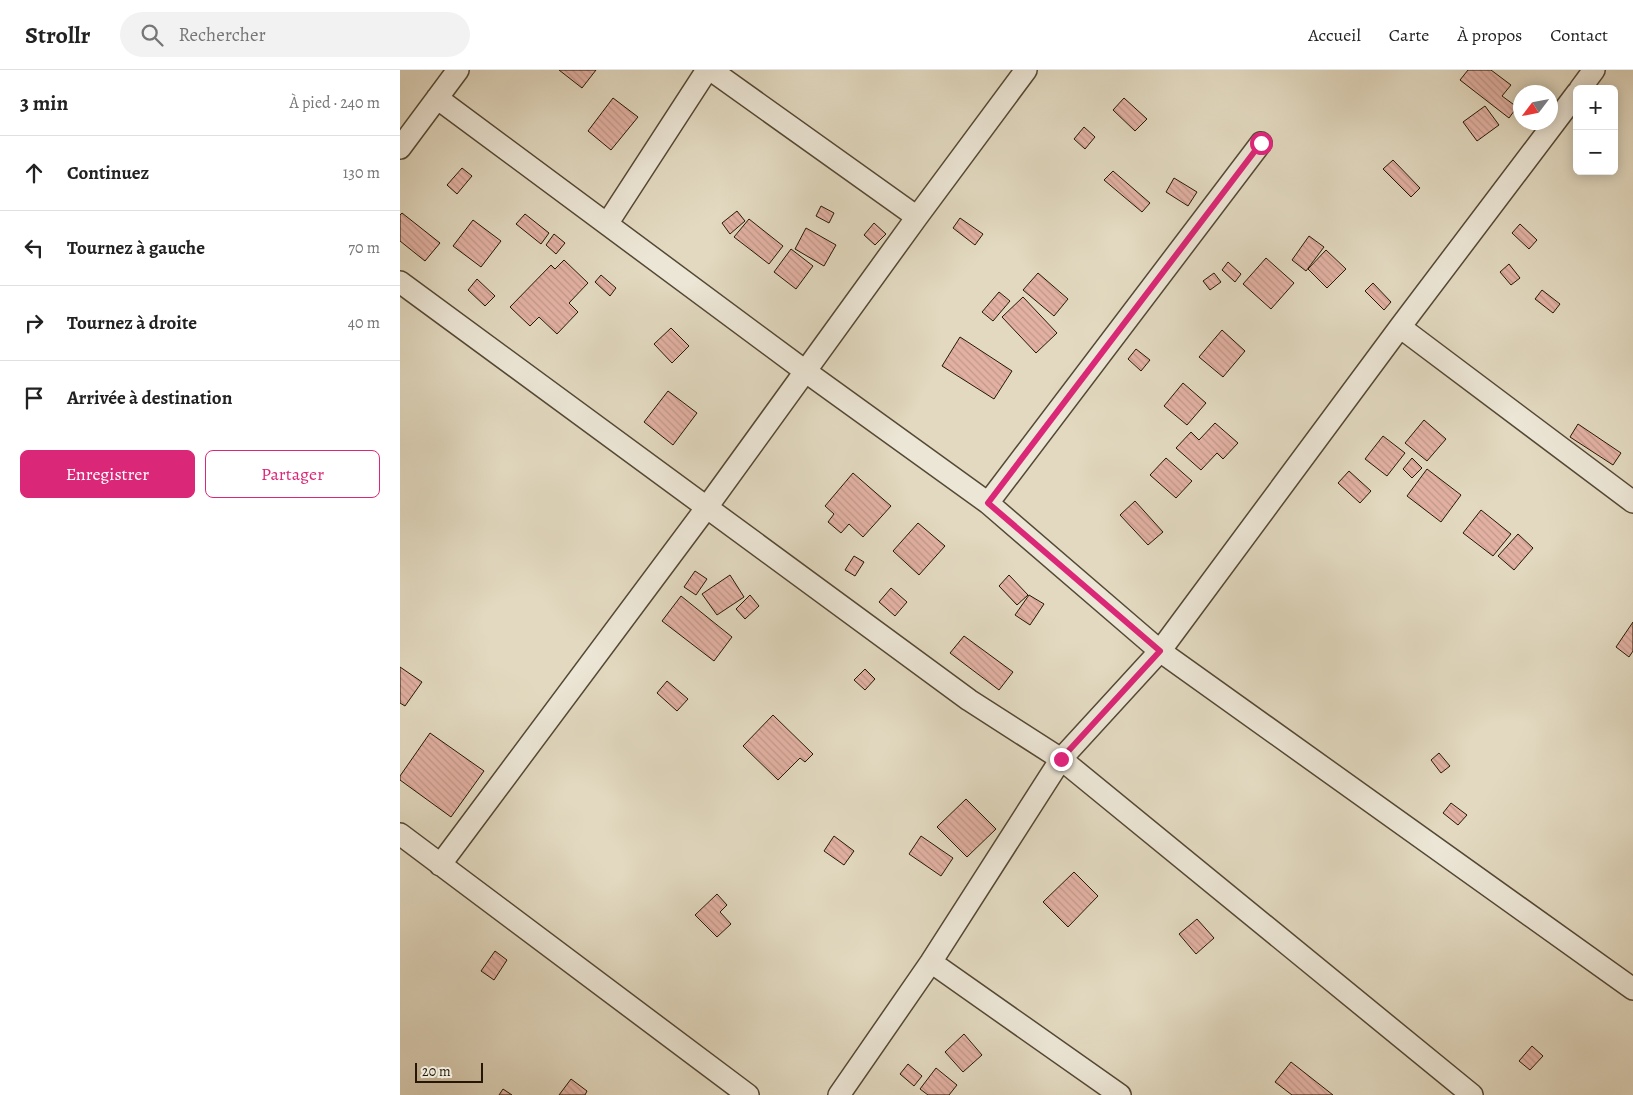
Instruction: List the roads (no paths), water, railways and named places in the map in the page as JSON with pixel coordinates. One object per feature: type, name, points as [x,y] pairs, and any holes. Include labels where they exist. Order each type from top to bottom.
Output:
[{"type":"street","points":[[607,224],[709,70],[917,217]]},
{"type":"street","points":[[440,865],[707,507],[1026,70]]},
{"type":"street","points":[[1583,85],[1594,70]]},
{"type":"street","points":[[400,148],[455,71]]},
{"type":"street","points":[[437,98],[805,371],[988,503],[1160,651],[1633,989]]},
{"type":"street","points":[[839,1095],[931,962],[1061,759],[1160,651],[1400,327],[1573,98]]},
{"type":"street","points":[[988,503],[1261,143]]},
{"type":"street","points":[[400,282],[969,700],[1061,759],[1472,1095]]},
{"type":"street","points":[[1400,327],[1633,502]]},
{"type":"street","points":[[400,834],[748,1095]]},
{"type":"street","points":[[931,962],[1120,1095]]}]
